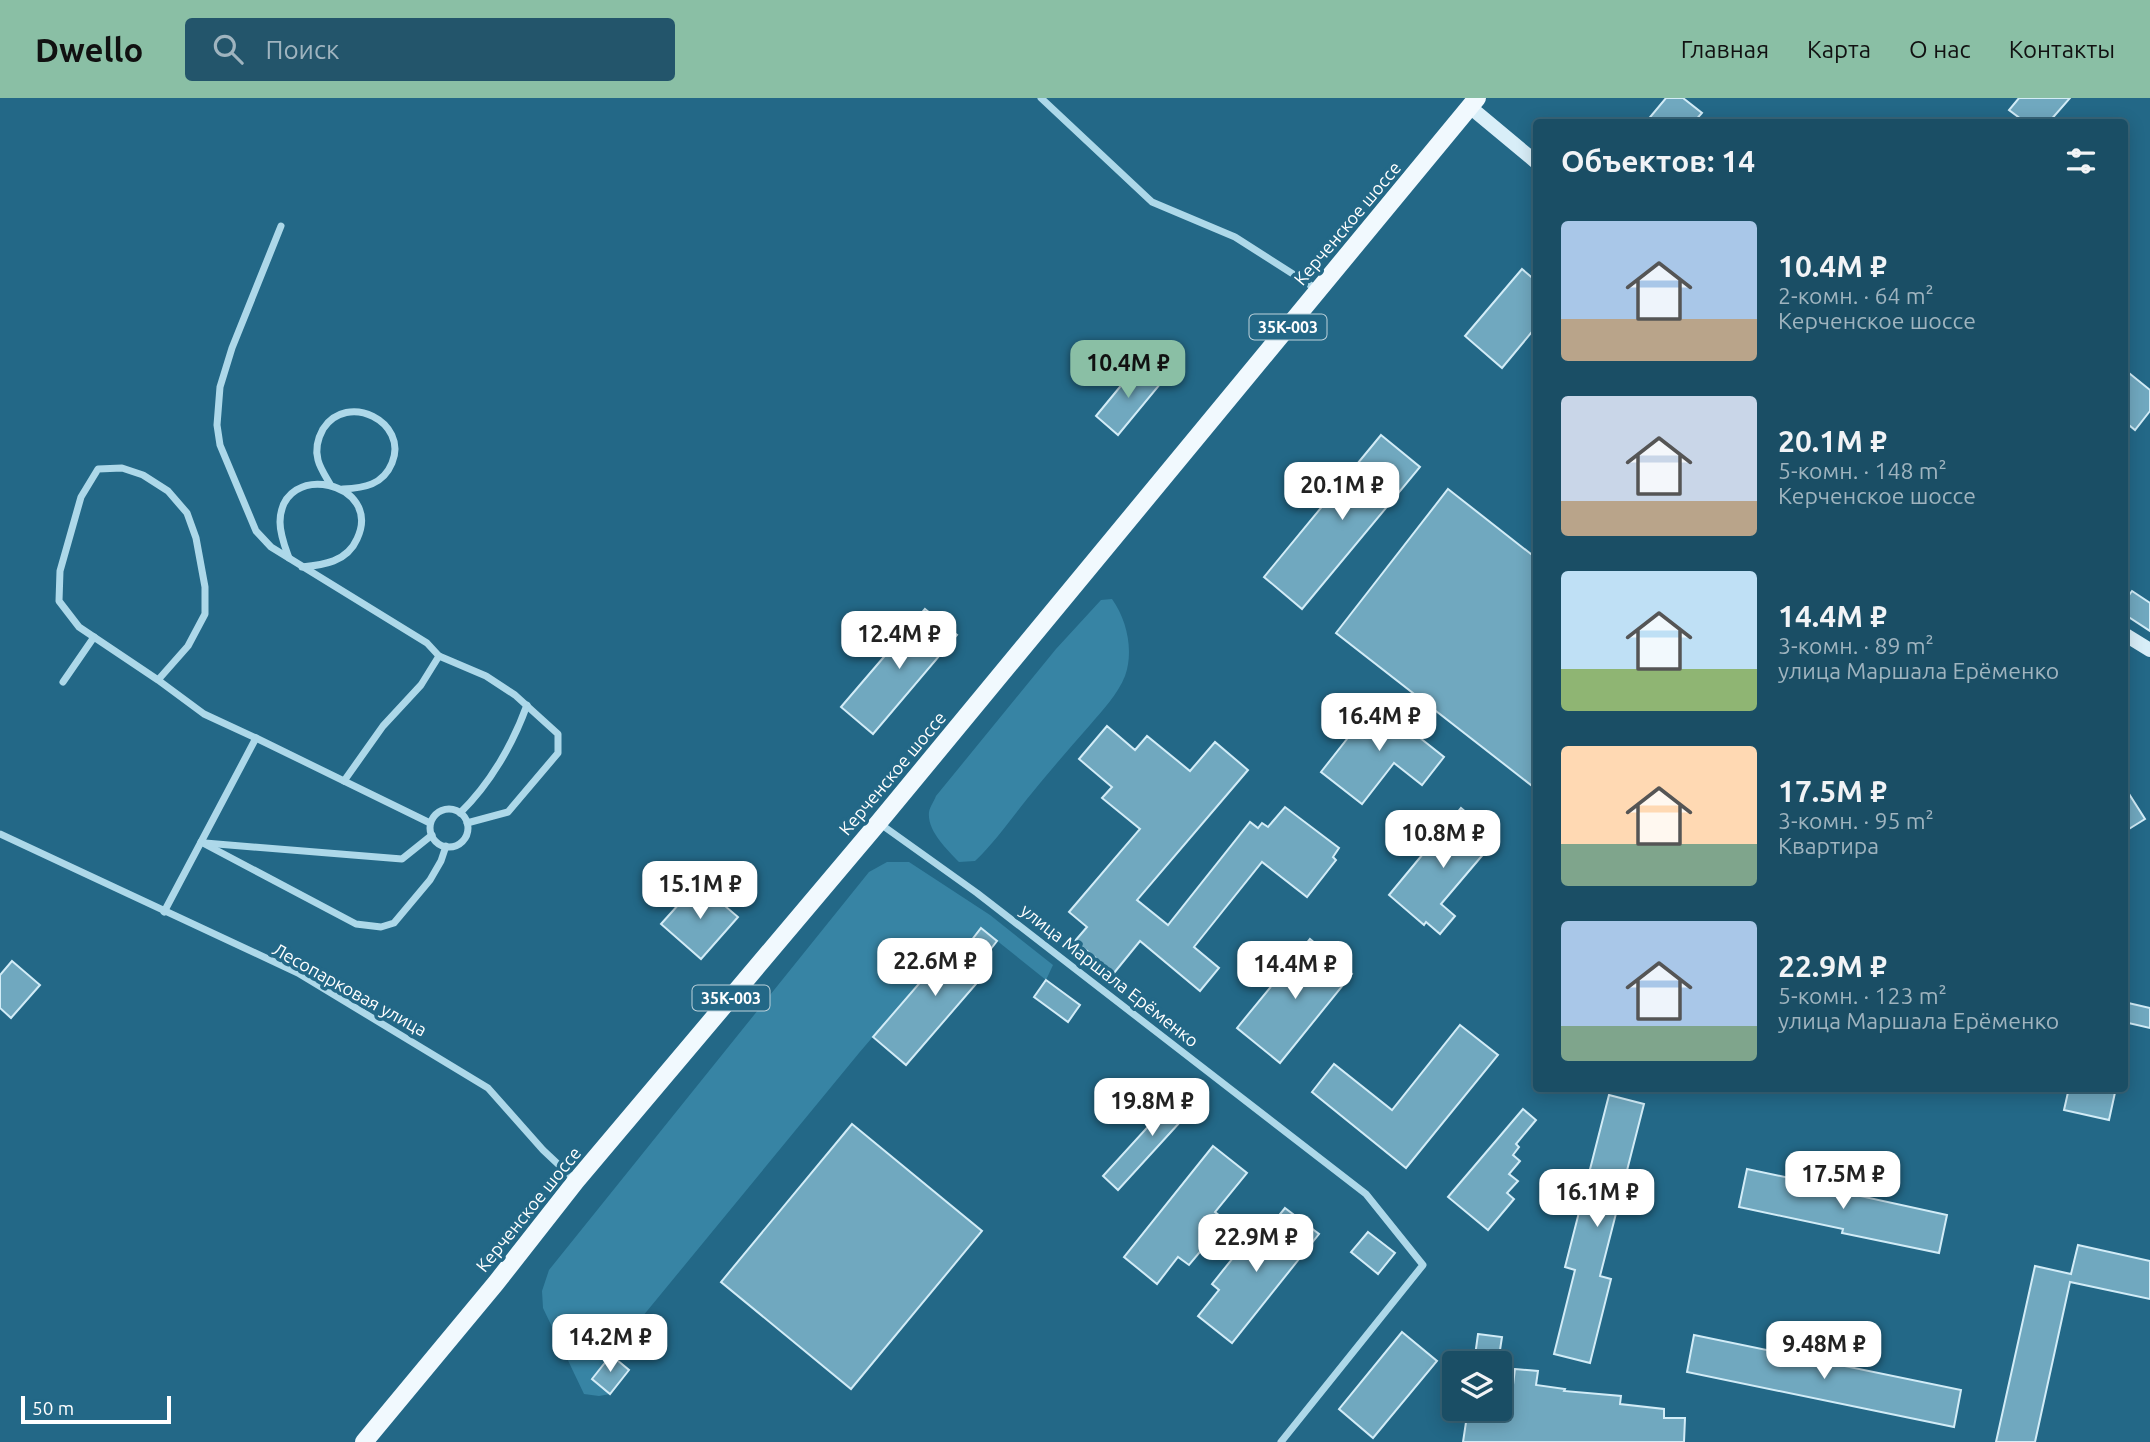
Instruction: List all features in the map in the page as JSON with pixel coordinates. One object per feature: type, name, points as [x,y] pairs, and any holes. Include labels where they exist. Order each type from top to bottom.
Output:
[{"type":"main road","name":"Керченское шоссе","points":[[364,1442],[496,1283],[576,1181],[879,822],[1473,102]]},
{"type":"street","points":[[1041,98],[1152,202],[1235,237],[1319,290]]},
{"type":"street","points":[[1473,102],[1533,159]]},
{"type":"street","points":[[281,226],[232,348],[220,387],[217,425],[220,445],[256,531],[271,547],[427,643],[439,656],[486,676],[516,695],[558,734],[558,752],[508,812],[467,823]]},
{"type":"street","points":[[330,484],[318,461],[317,448],[319,435],[326,424],[348,411],[374,415],[391,433],[395,446],[389,470],[381,480],[370,486],[343,489]]},
{"type":"street","points":[[158,680],[188,646],[205,614],[203,575],[196,538],[187,513],[168,491],[143,475],[122,468],[98,469],[81,497],[60,571],[59,601],[79,627],[204,714],[430,823]]},
{"type":"street","points":[[290,559],[280,531],[280,518],[292,495],[303,487],[316,483],[343,489],[359,511],[361,524],[358,538],[352,549],[342,558],[302,567]]},
{"type":"street","points":[[2128,636],[2150,650]]},
{"type":"street","points":[[63,682],[94,637]]},
{"type":"street","points":[[344,781],[383,726],[421,685],[439,656]]},
{"type":"street","points":[[460,813],[478,796],[497,766],[519,728],[527,705]]},
{"type":"street","points":[[164,912],[256,738]]},
{"type":"street","points":[[443,810],[460,813],[468,830],[463,841],[452,846],[440,844],[432,835],[430,823],[437,813],[443,810]]},
{"type":"street","name":"улица Маршала Ерёменко","points":[[879,822],[977,893],[1366,1194],[1423,1265],[1281,1442]]},
{"type":"street","name":"Лесопарковая улица","points":[[0,834],[298,973],[488,1088],[543,1150],[576,1181]]},
{"type":"street","points":[[201,842],[402,859],[432,835]]},
{"type":"street","points":[[201,842],[356,924],[381,927],[394,923],[430,880],[446,846]]},
{"type":"shaded area","points":[[1112,599],[1122,616],[1129,646],[1128,666],[1118,689],[996,839],[975,861],[959,862],[931,826],[929,812],[936,796],[1056,649],[1101,600]]},
{"type":"shaded area","points":[[887,862],[909,862],[990,915],[1053,965],[1046,980],[981,928],[964,950],[954,942],[859,1053],[592,1378],[610,1394],[584,1394],[543,1308],[542,1291],[549,1270],[869,872]]},
{"type":"building","points":[[1666,98],[1683,98],[1702,113],[1697,119],[1648,119]]},
{"type":"building","points":[[2019,98],[2070,98],[2052,119],[2021,119],[2009,110]]},
{"type":"building","points":[[1522,269],[1533,278],[1533,331],[1502,368],[1465,336]]},
{"type":"building","points":[[1138,365],[1161,383],[1118,435],[1096,416]]},
{"type":"building","points":[[2128,372],[2150,390],[2150,411],[2135,430],[2128,424]]},
{"type":"building","points":[[1381,435],[1420,467],[1302,609],[1264,577]]},
{"type":"building","points":[[1448,489],[1533,556],[1533,787],[1336,633]]},
{"type":"building","points":[[2132,591],[2150,603],[2150,631],[2128,617],[2128,596]]},
{"type":"building","points":[[925,609],[957,635],[873,734],[841,707]]},
{"type":"building","points":[[1371,699],[1444,757],[1422,785],[1394,763],[1362,804],[1321,772],[1354,730],[1349,727]]},
{"type":"building","points":[[1107,726],[1135,750],[1147,736],[1190,771],[1215,742],[1248,770],[1137,900],[1168,925],[1250,822],[1258,828],[1262,823],[1268,827],[1285,807],[1339,848],[1333,857],[1336,860],[1307,897],[1262,862],[1194,947],[1219,968],[1200,991],[1140,941],[1114,973],[1075,941],[1087,927],[1069,912],[1140,829],[1102,798],[1112,787],[1079,759]]},
{"type":"building","points":[[2128,792],[2145,819],[2128,830]]},
{"type":"building","points":[[1461,808],[1497,838],[1441,904],[1455,916],[1440,934],[1426,922],[1424,925],[1389,895]]},
{"type":"building","points":[[698,883],[738,917],[701,959],[661,924]]},
{"type":"building","points":[[981,928],[997,941],[980,963],[988,970],[906,1065],[873,1037],[955,942],[964,950]]},
{"type":"building","points":[[1310,939],[1352,974],[1280,1063],[1237,1028]]},
{"type":"building","points":[[12,961],[40,985],[11,1018],[0,1008],[0,975]]},
{"type":"building","points":[[1046,980],[1080,1005],[1068,1022],[1034,997]]},
{"type":"building","points":[[2128,1003],[2150,1008],[2150,1028],[2128,1023]]},
{"type":"building","points":[[1460,1025],[1498,1055],[1406,1168],[1312,1092],[1334,1064],[1392,1110]]},
{"type":"building","points":[[1185,1086],[1201,1099],[1118,1190],[1103,1176]]},
{"type":"building","points":[[2068,1092],[2115,1092],[2109,1120],[2064,1110]]},
{"type":"building","points":[[1609,1095],[1644,1104],[1600,1276],[1611,1279],[1590,1363],[1554,1354],[1575,1270],[1565,1267]]},
{"type":"building","points":[[1523,1109],[1536,1120],[1516,1144],[1519,1147],[1513,1155],[1520,1161],[1509,1174],[1518,1181],[1507,1193],[1514,1199],[1488,1230],[1448,1197]]},
{"type":"building","points":[[852,1124],[982,1231],[851,1389],[721,1282]]},
{"type":"building","points":[[1213,1146],[1247,1173],[1215,1212],[1226,1221],[1189,1265],[1178,1257],[1157,1284],[1124,1257]]},
{"type":"building","points":[[1747,1169],[1947,1215],[1939,1253],[1842,1233],[1843,1229],[1739,1207]]},
{"type":"building","points":[[1285,1208],[1319,1234],[1232,1343],[1198,1316],[1219,1290],[1212,1284],[1249,1238],[1256,1244]]},
{"type":"building","points":[[1368,1232],[1395,1253],[1378,1274],[1351,1252]]},
{"type":"building","points":[[2078,1245],[2150,1261],[2150,1299],[2070,1282],[2035,1442],[1996,1442],[2035,1266],[2071,1274]]},
{"type":"building","points":[[1402,1332],[1437,1361],[1373,1438],[1339,1409]]},
{"type":"building","points":[[1478,1334],[1502,1337],[1500,1351],[1476,1351]]},
{"type":"building","points":[[1694,1335],[1961,1390],[1954,1427],[1687,1372]]},
{"type":"building","points":[[611,1355],[629,1370],[610,1394],[592,1379]]},
{"type":"building","points":[[1515,1369],[1538,1371],[1536,1385],[1565,1389],[1564,1391],[1621,1396],[1620,1404],[1664,1409],[1664,1418],[1685,1418],[1684,1442],[1463,1442],[1466,1421],[1512,1421]]}]
